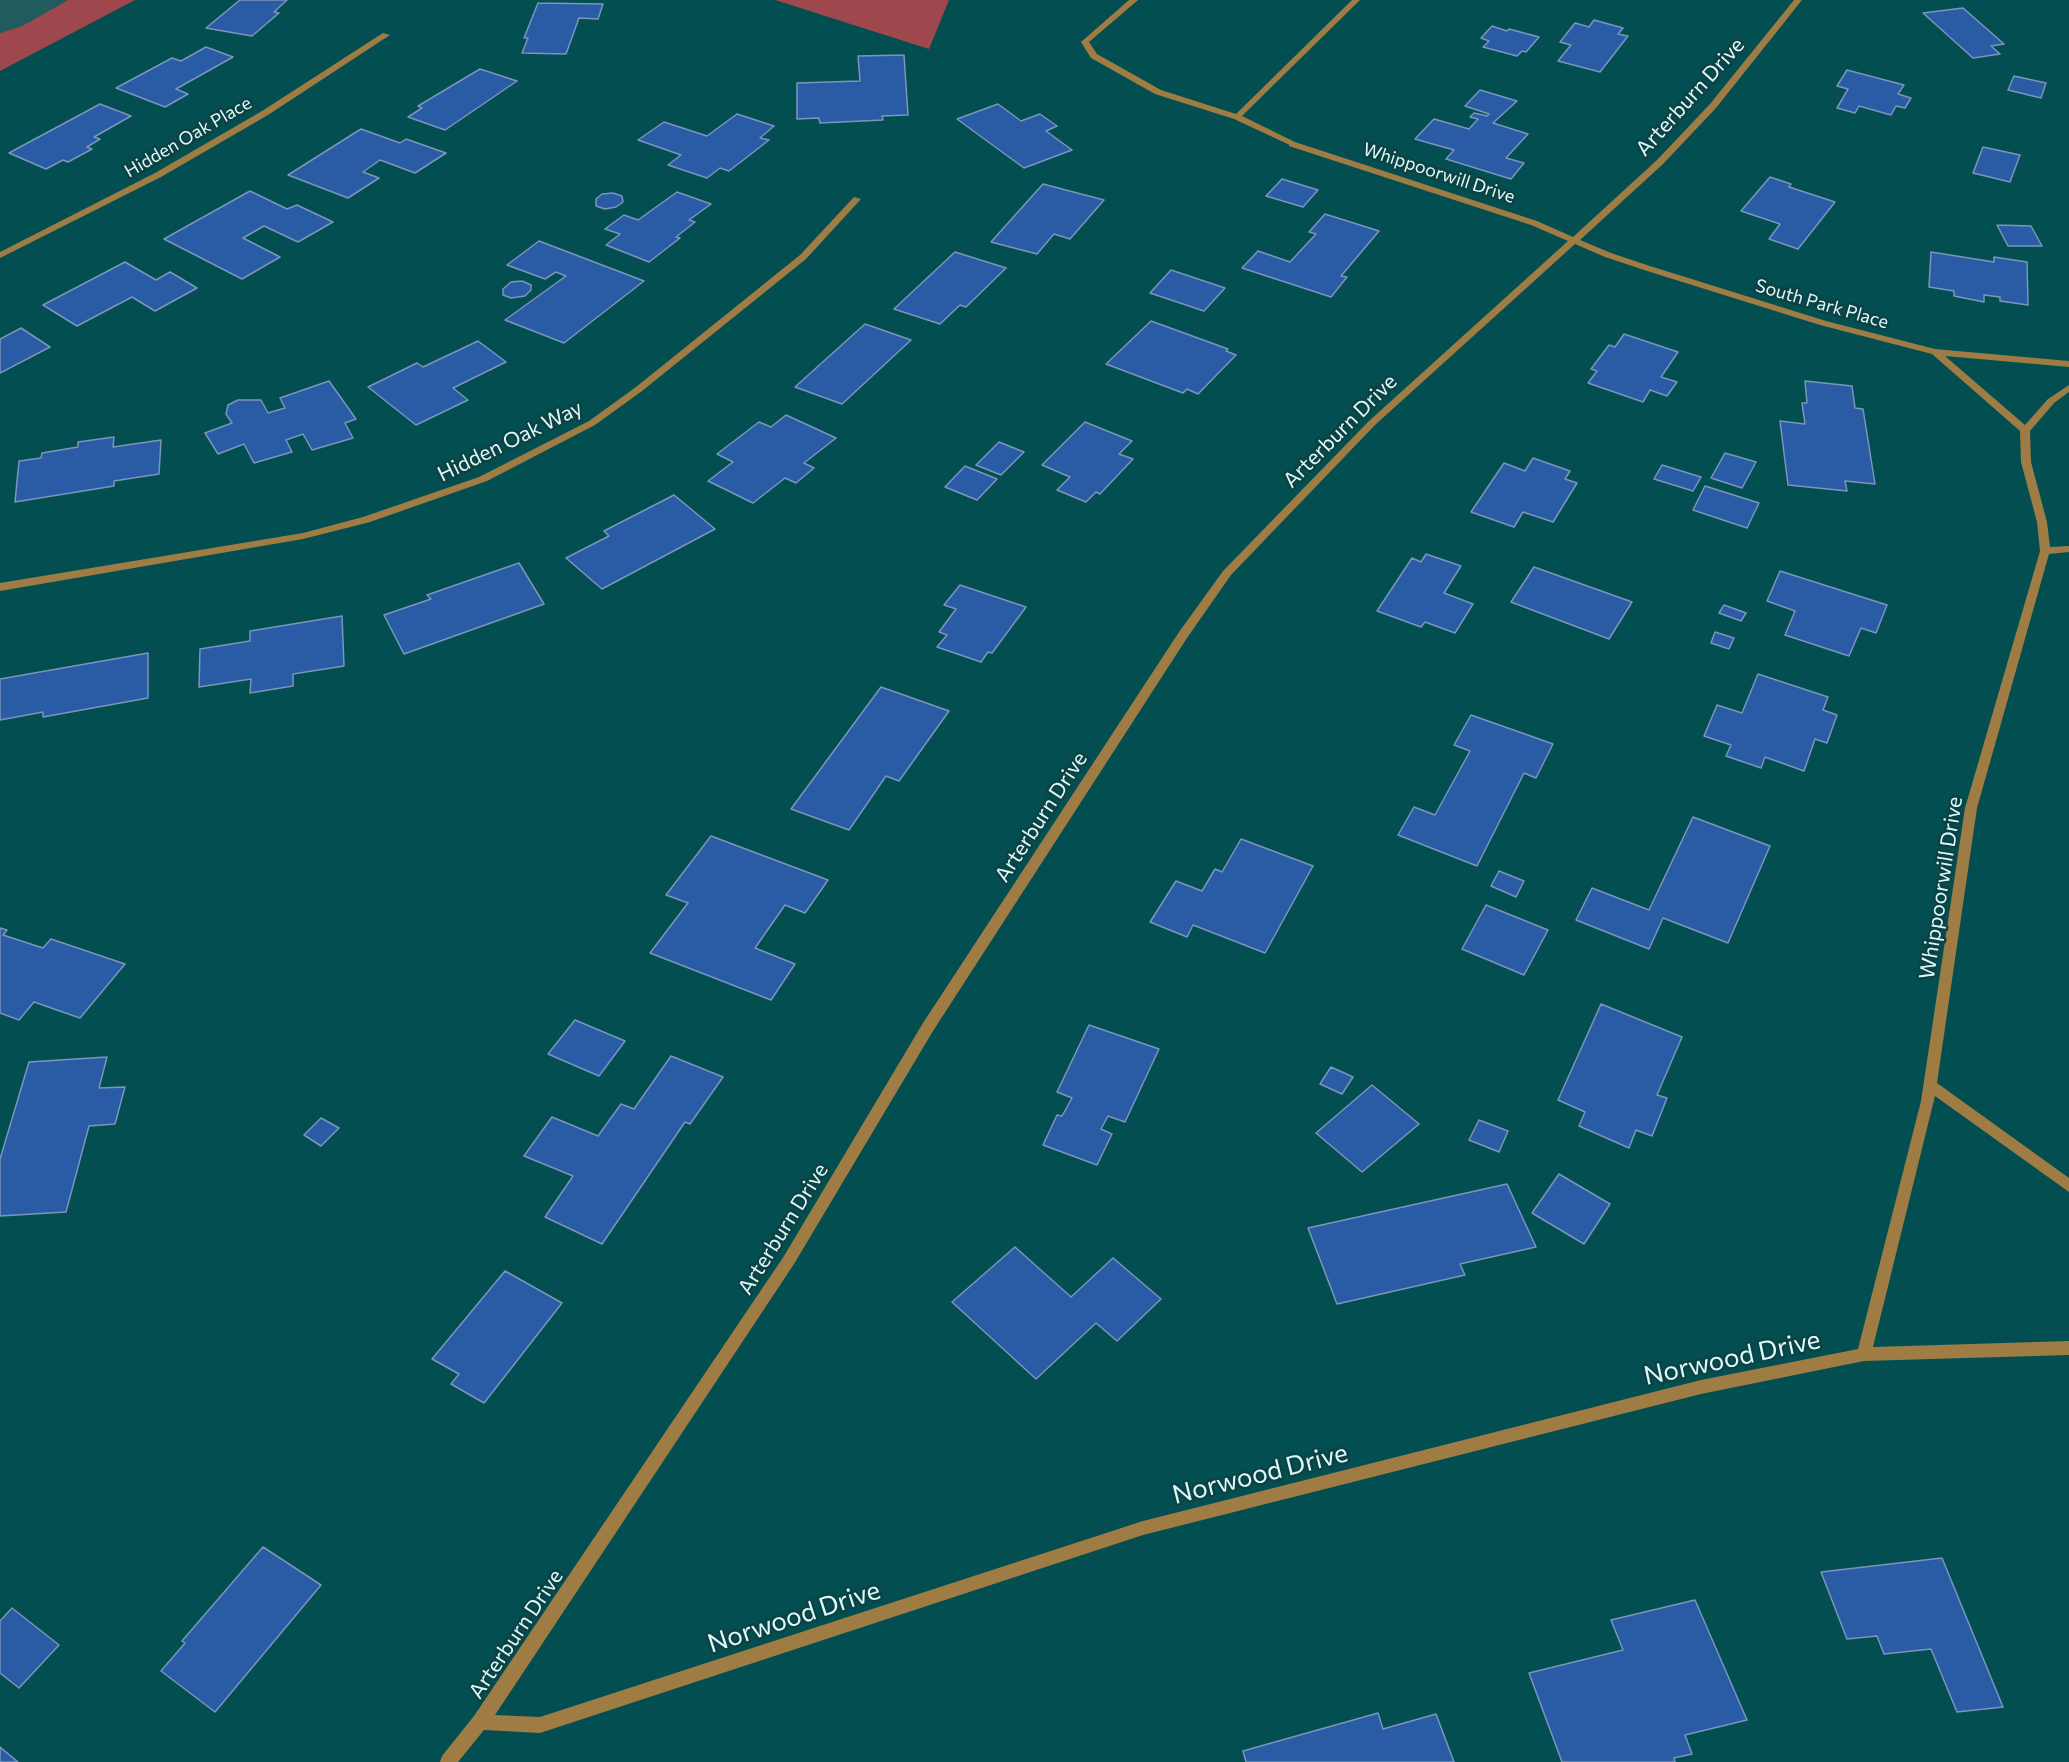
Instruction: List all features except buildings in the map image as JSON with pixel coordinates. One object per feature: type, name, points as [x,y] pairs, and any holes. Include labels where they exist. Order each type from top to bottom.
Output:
[{"type":"street","name":"Whippoorwill Drive","points":[[1134,0],[1085,42],[1094,56],[1158,92],[1237,117],[1292,144],[1534,223],[1574,240]]},
{"type":"street","points":[[1237,117],[1356,0]]},
{"type":"street","name":"Arterburn Drive","points":[[448,1762],[480,1722],[789,1260],[928,1027],[1183,635],[1227,573],[1372,423],[1660,162],[1713,106],[1798,0]]},
{"type":"street","name":"Hidden Oak Place","points":[[0,255],[158,175],[265,113],[386,35]]},
{"type":"street","name":"Hidden Oak Way","points":[[0,587],[303,536],[386,514],[483,479],[592,423],[639,389],[803,256],[857,200]]},
{"type":"street","name":"South Park Place","points":[[1574,240],[1647,268],[1790,312],[1935,352],[2069,364]]},
{"type":"street","points":[[1935,352],[2025,430],[2050,401],[2069,388]]},
{"type":"street","name":"Whippoorwill Drive","points":[[1864,1354],[1931,1086],[1971,808],[2045,551],[2042,522],[2026,462],[2025,430]]},
{"type":"street","points":[[2045,551],[2069,549]]},
{"type":"street","points":[[1931,1086],[2069,1186]]},
{"type":"street","name":"Norwood Drive","points":[[480,1722],[540,1725],[1143,1528],[1701,1387],[1864,1354],[2069,1348]]},
{"type":"shaded area","points":[[0,0],[68,0],[22,26],[0,33]]},
{"type":"shaded area","points":[[68,0],[135,0],[0,71],[0,33],[22,26]]},
{"type":"shaded area","points":[[775,0],[949,0],[929,49]]}]
